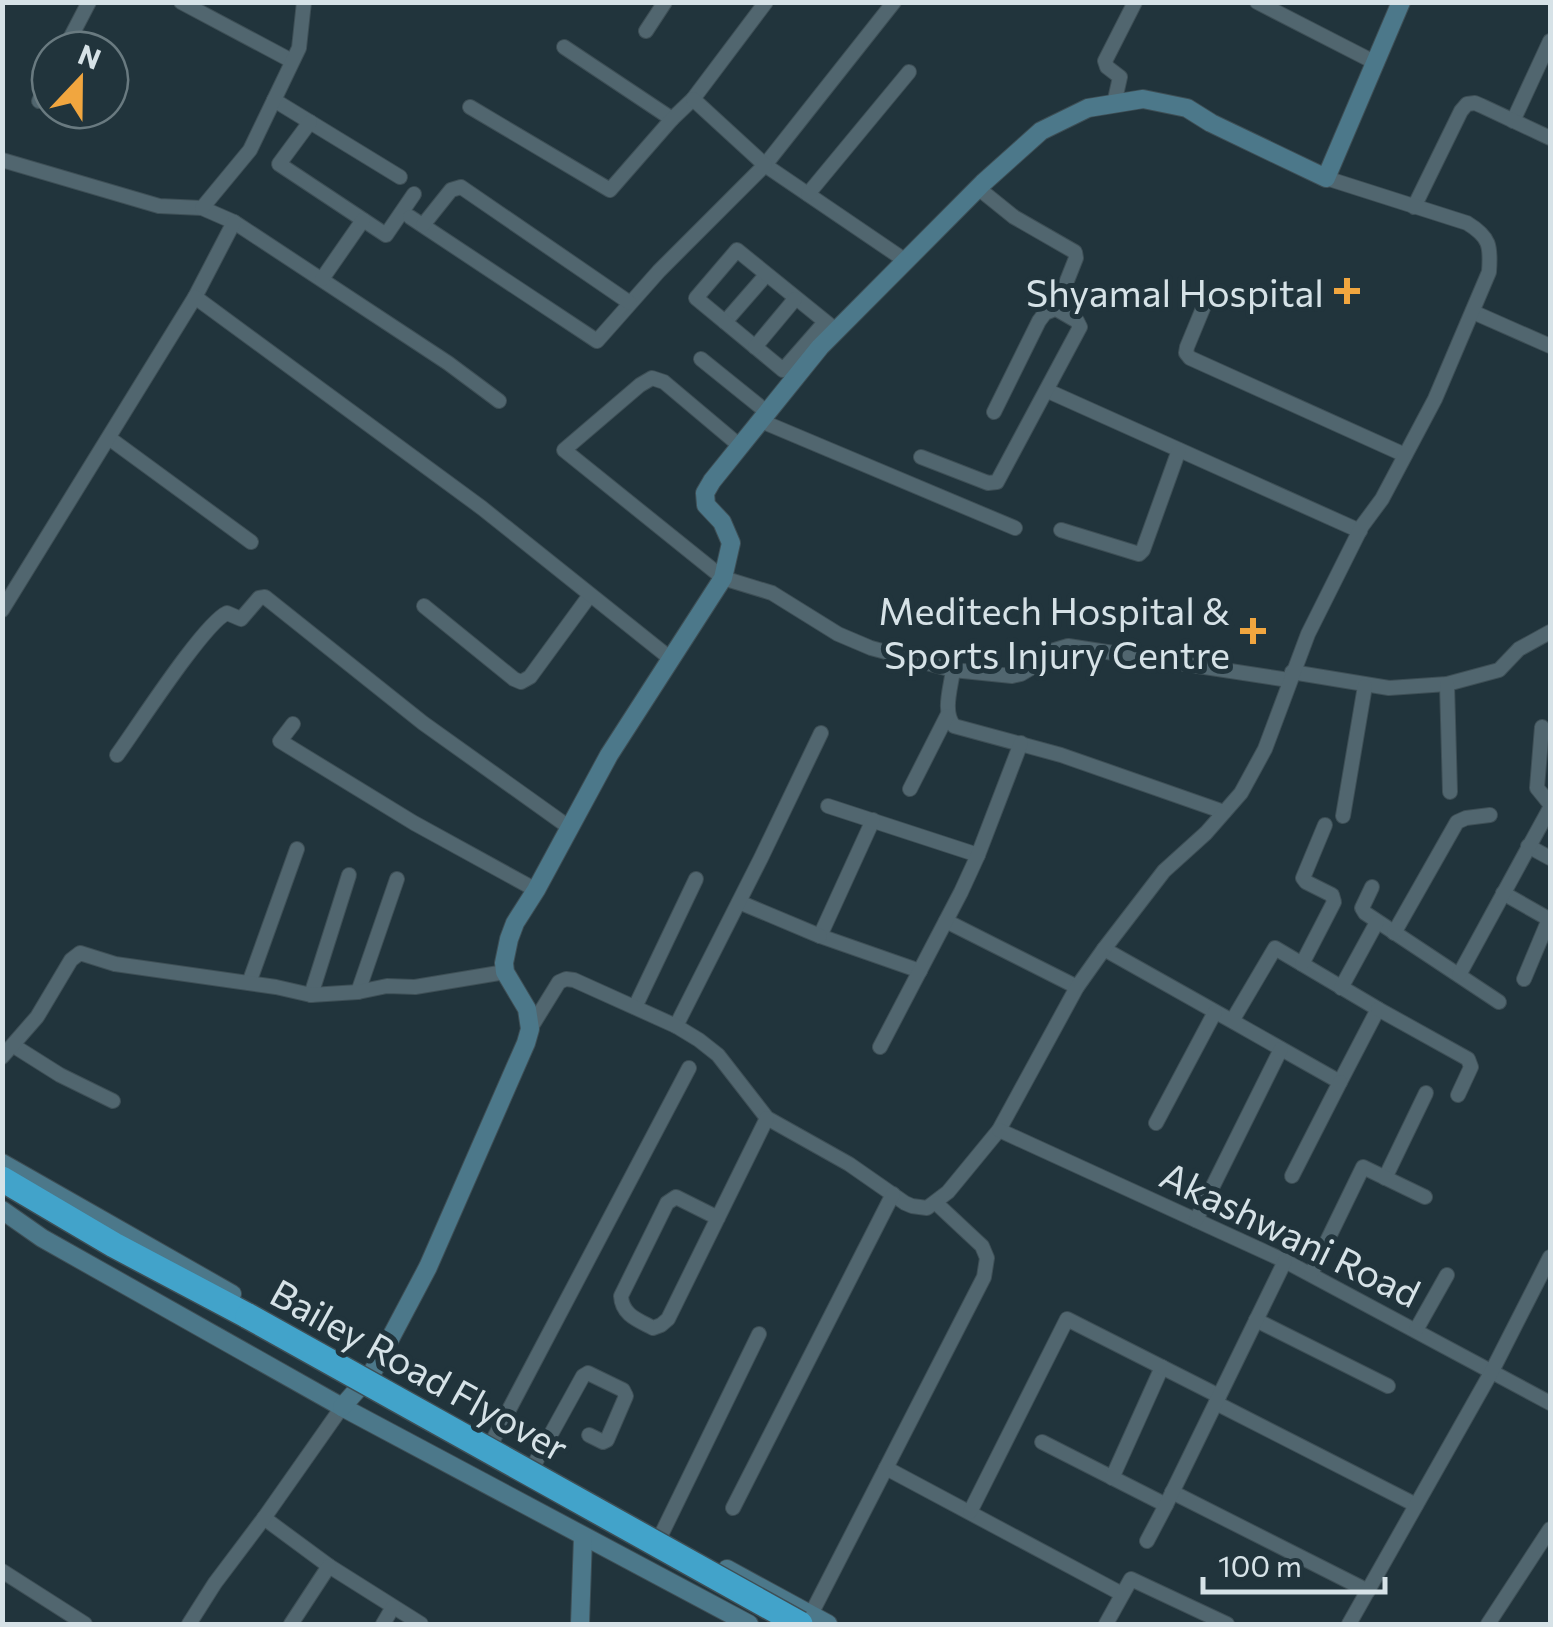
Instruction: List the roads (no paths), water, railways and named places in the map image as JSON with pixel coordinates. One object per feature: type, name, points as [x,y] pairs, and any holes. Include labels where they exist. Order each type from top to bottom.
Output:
[{"type":"highway","name":"Bailey Road Flyover","points":[[2,1179],[776,1624]]},
{"type":"highway","name":"Bailey Road Flyover","points":[[2,1194],[112,1257],[246,1322],[811,1622]]},
{"type":"street","points":[[74,30],[88,2]]},
{"type":"street","points":[[180,2],[292,61]]},
{"type":"street","points":[[202,208],[250,150],[299,48],[304,2]]},
{"type":"street","points":[[646,31],[664,2]]},
{"type":"street","points":[[470,107],[610,190],[672,119],[694,100],[766,2]]},
{"type":"street","points":[[630,303],[461,187],[451,190],[416,221],[597,341],[658,271],[765,166],[894,2]]},
{"type":"street","points":[[1114,104],[1120,77],[1105,61],[1135,2]]},
{"type":"street","points":[[1257,2],[1376,63]]},
{"type":"street","points":[[1326,178],[1401,2]]},
{"type":"street","points":[[1514,121],[1550,41]]},
{"type":"street","points":[[564,47],[672,119]]},
{"type":"street","points":[[808,194],[909,72]]},
{"type":"street","points":[[831,326],[736,250],[696,298],[782,370],[906,261],[978,188],[1041,132],[1088,108],[1143,99],[1187,108],[1326,178],[1468,223],[1484,233],[1491,252],[1489,272],[1435,398],[1382,499],[1360,530],[1308,634],[1266,750],[1242,793],[1211,808],[1020,743],[961,729],[948,716]]},
{"type":"street","points":[[274,100],[400,177]]},
{"type":"street","points":[[694,100],[765,166],[906,261]]},
{"type":"street","points":[[1414,207],[1467,104],[1475,103],[1550,138]]},
{"type":"street","points":[[310,122],[279,164],[386,235],[414,194]]},
{"type":"street","points":[[2,160],[159,206],[202,208],[234,222],[499,401]]},
{"type":"street","points":[[978,188],[1014,217],[1076,252],[1057,308],[1044,313],[1038,321],[994,412]]},
{"type":"street","points":[[322,280],[363,220]]},
{"type":"street","points":[[2,610],[194,296],[234,222]]},
{"type":"street","points":[[724,322],[766,275]]},
{"type":"street","points":[[194,296],[482,508],[671,659]]},
{"type":"street","points":[[755,347],[795,298]]},
{"type":"street","points":[[1206,300],[1187,347],[1190,358],[1405,455]]},
{"type":"street","points":[[921,457],[988,483],[997,482],[1080,327],[1057,308]]},
{"type":"street","points":[[1473,312],[1550,346]]},
{"type":"street","points":[[530,1028],[527,1008],[506,972],[506,954],[515,923],[610,754],[724,578],[730,543],[722,522],[706,505],[705,493],[820,347],[831,326]]},
{"type":"street","points":[[702,359],[764,417],[1015,528]]},
{"type":"street","points":[[740,446],[664,382],[652,378],[564,450],[724,578],[772,592],[838,634],[871,648],[954,670],[1022,674],[1048,652],[1068,646],[1389,688],[1447,684],[1499,670],[1519,648],[1550,632]]},
{"type":"street","points":[[1048,391],[1360,530]]},
{"type":"street","points":[[109,438],[252,542]]},
{"type":"street","points":[[1061,530],[1139,554],[1179,450]]},
{"type":"street","points":[[424,606],[521,682],[530,677],[590,594]]},
{"type":"street","points":[[117,755],[220,616],[241,619],[259,598],[265,598],[423,723],[570,828]]},
{"type":"street","points":[[910,789],[948,716],[954,670]]},
{"type":"street","points":[[1447,684],[1450,792]]},
{"type":"street","points":[[1344,816],[1365,686]]},
{"type":"street","points":[[293,724],[280,741],[536,890]]},
{"type":"street","points":[[1459,975],[1550,806],[1536,788],[1542,727]]},
{"type":"street","points":[[676,1026],[820,733]]},
{"type":"street","points":[[880,1048],[978,854],[1020,743]]},
{"type":"street","points":[[828,806],[978,854]]},
{"type":"street","points":[[189,1624],[214,1583],[342,1407],[372,1374],[428,1267],[530,1028],[554,988],[566,979],[585,984],[700,1040],[718,1055],[767,1118],[850,1164],[904,1203],[927,1208],[936,1203],[999,1130],[1077,987],[1164,872],[1206,833],[1211,808]]},
{"type":"street","points":[[1394,933],[1458,822],[1490,815]]},
{"type":"street","points":[[820,936],[872,820]]},
{"type":"street","points":[[1302,964],[1334,902],[1332,895],[1302,878],[1325,825]]},
{"type":"street","points":[[1528,846],[1550,858]]},
{"type":"street","points":[[249,984],[297,849]]},
{"type":"street","points":[[311,995],[349,875]]},
{"type":"street","points":[[358,992],[397,878]]},
{"type":"street","points":[[635,1007],[696,880]]},
{"type":"street","points":[[1372,887],[1362,910],[1499,1002]]},
{"type":"street","points":[[1503,893],[1547,918],[1548,924],[1524,979]]},
{"type":"street","points":[[739,902],[920,971]]},
{"type":"street","points":[[946,921],[1077,987]]},
{"type":"street","points":[[1341,988],[1376,922]]},
{"type":"street","points":[[1232,1022],[1275,948],[1470,1061],[1458,1095]]},
{"type":"street","points":[[1104,949],[1340,1082]]},
{"type":"street","points":[[2,1057],[37,1017],[73,957],[80,954],[115,964],[311,995],[416,986],[506,972]]},
{"type":"street","points":[[1292,1176],[1378,1010]]},
{"type":"street","points":[[1156,1124],[1215,1012]]},
{"type":"street","points":[[14,1046],[113,1101]]},
{"type":"street","points":[[1196,1220],[1281,1048]]},
{"type":"street","points":[[493,1440],[689,1068]]},
{"type":"street","points":[[1385,1178],[1426,1093]]},
{"type":"street","points":[[718,1218],[676,1197],[667,1203],[620,1296],[621,1307],[627,1314],[653,1328],[668,1320],[718,1218],[767,1118]]},
{"type":"street","name":"Akashwani Road","points":[[999,1130],[1285,1260],[1550,1403]]},
{"type":"street","points":[[2,1163],[372,1374],[662,1533],[811,1622],[984,1277],[987,1258],[982,1246],[936,1203]]},
{"type":"street","points":[[1311,1274],[1363,1167],[1424,1197]]},
{"type":"street","points":[[734,1508],[893,1194]]},
{"type":"street","points":[[2,1210],[42,1238],[342,1407],[749,1624]]},
{"type":"street","points":[[1348,1624],[1492,1371],[1550,1257]]},
{"type":"street","points":[[1147,1540],[1285,1260]]},
{"type":"street","points":[[1416,1330],[1448,1275]]},
{"type":"street","points":[[970,1512],[1067,1319],[1416,1505]]},
{"type":"street","points":[[1256,1320],[1388,1386]]},
{"type":"street","points":[[662,1533],[759,1334]]},
{"type":"street","points":[[1112,1478],[1162,1367]]},
{"type":"street","points":[[535,1463],[588,1373],[623,1390],[626,1396],[607,1440],[589,1435]]},
{"type":"street","points":[[1042,1442],[1112,1478],[1169,1499],[1368,1591]]},
{"type":"street","points":[[886,1468],[1122,1594]]},
{"type":"street","points":[[531,1509],[552,1473]]},
{"type":"street","points":[[608,1551],[628,1514]]},
{"type":"street","points":[[264,1518],[329,1566],[420,1624]]},
{"type":"street","points":[[1488,1624],[1550,1528]]},
{"type":"street","points":[[580,1624],[583,1538]]},
{"type":"street","points":[[291,1624],[329,1566]]},
{"type":"street","points":[[2,1570],[85,1624]]},
{"type":"street","points":[[1106,1624],[1130,1580],[1135,1579],[1227,1624]]},
{"type":"street","points":[[383,1624],[393,1607]]},
{"type":"place","name":"Shyamal Hospital","points":[[1347,291]]},
{"type":"place","name":"Meditech Hospital & Sports Injury Centre","points":[[1253,631]]}]
